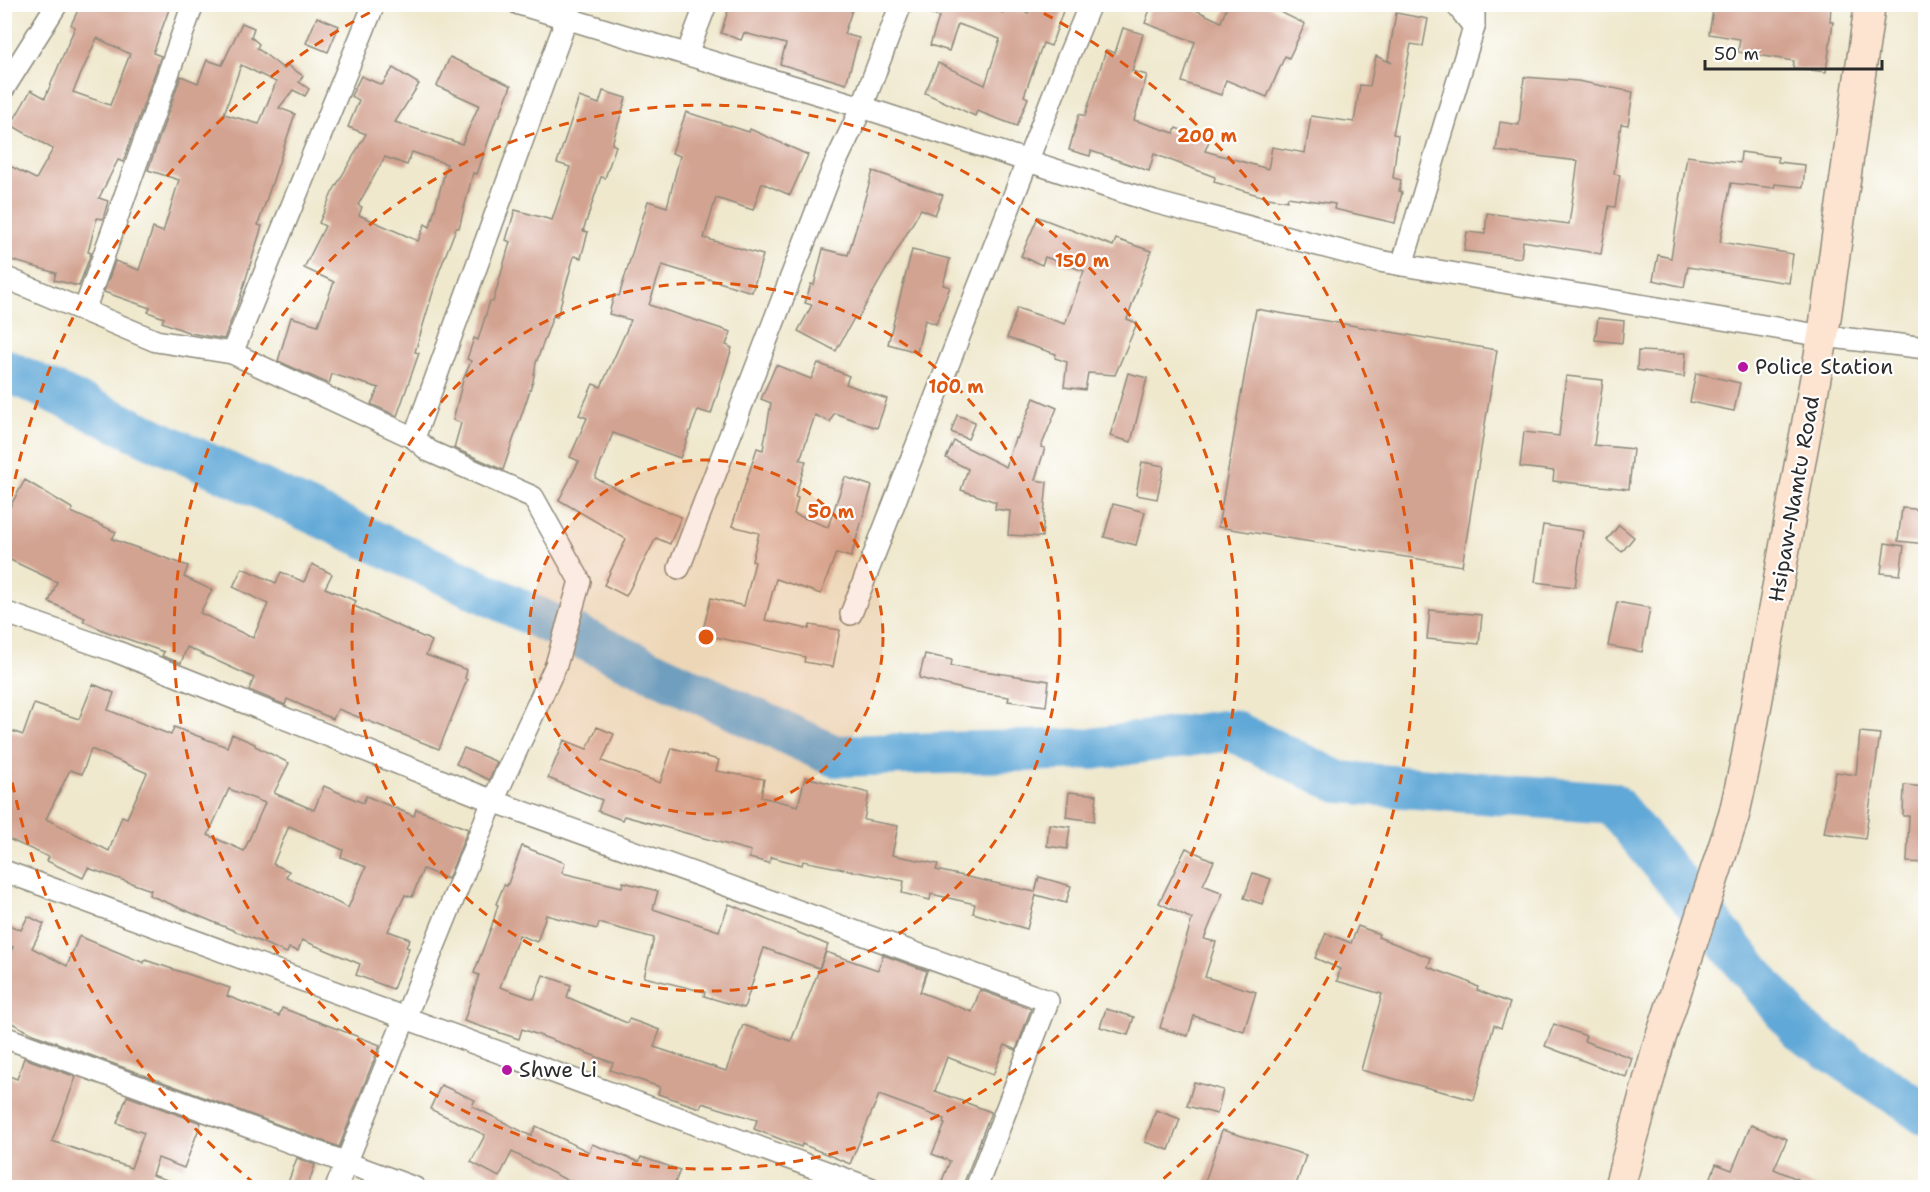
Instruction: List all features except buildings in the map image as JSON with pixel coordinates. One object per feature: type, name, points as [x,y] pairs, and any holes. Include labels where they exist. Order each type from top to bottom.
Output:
[{"type":"main road","name":"Hsipaw-Namtu Road","points":[[1618,1188],[1658,1046],[1721,848],[1734,815],[1747,756],[1823,336],[1870,4]]},
{"type":"street","points":[[4,88],[57,4]]},
{"type":"street","points":[[84,311],[193,4]]},
{"type":"street","points":[[232,353],[374,4]]},
{"type":"street","points":[[519,4],[569,12],[687,54],[862,107],[1154,202],[1402,265],[1823,336],[1926,348]]},
{"type":"street","points":[[687,54],[706,4]]},
{"type":"street","points":[[679,567],[833,168],[862,107],[902,4]]},
{"type":"street","points":[[851,615],[1090,4]]},
{"type":"street","points":[[1456,4],[1474,27]]},
{"type":"street","points":[[1402,265],[1474,27],[1474,4]]},
{"type":"street","points":[[414,438],[569,12]]},
{"type":"street","points":[[4,278],[156,341],[232,353],[414,438],[429,451],[533,497],[580,581],[556,665],[493,801],[336,1188]]},
{"type":"street","points":[[4,612],[115,651],[493,801],[1048,1001],[976,1188]]},
{"type":"street","points":[[4,871],[870,1188]]},
{"type":"street","points":[[4,1037],[415,1188]]},
{"type":"waterway","points":[[4,369],[835,756],[1091,749],[1231,730],[1339,782],[1612,803],[1800,1030],[1926,1114]]},
{"type":"place","name":"Police Station","points":[[1743,367]]},
{"type":"place","name":"Shwe Li","points":[[507,1070]]}]
